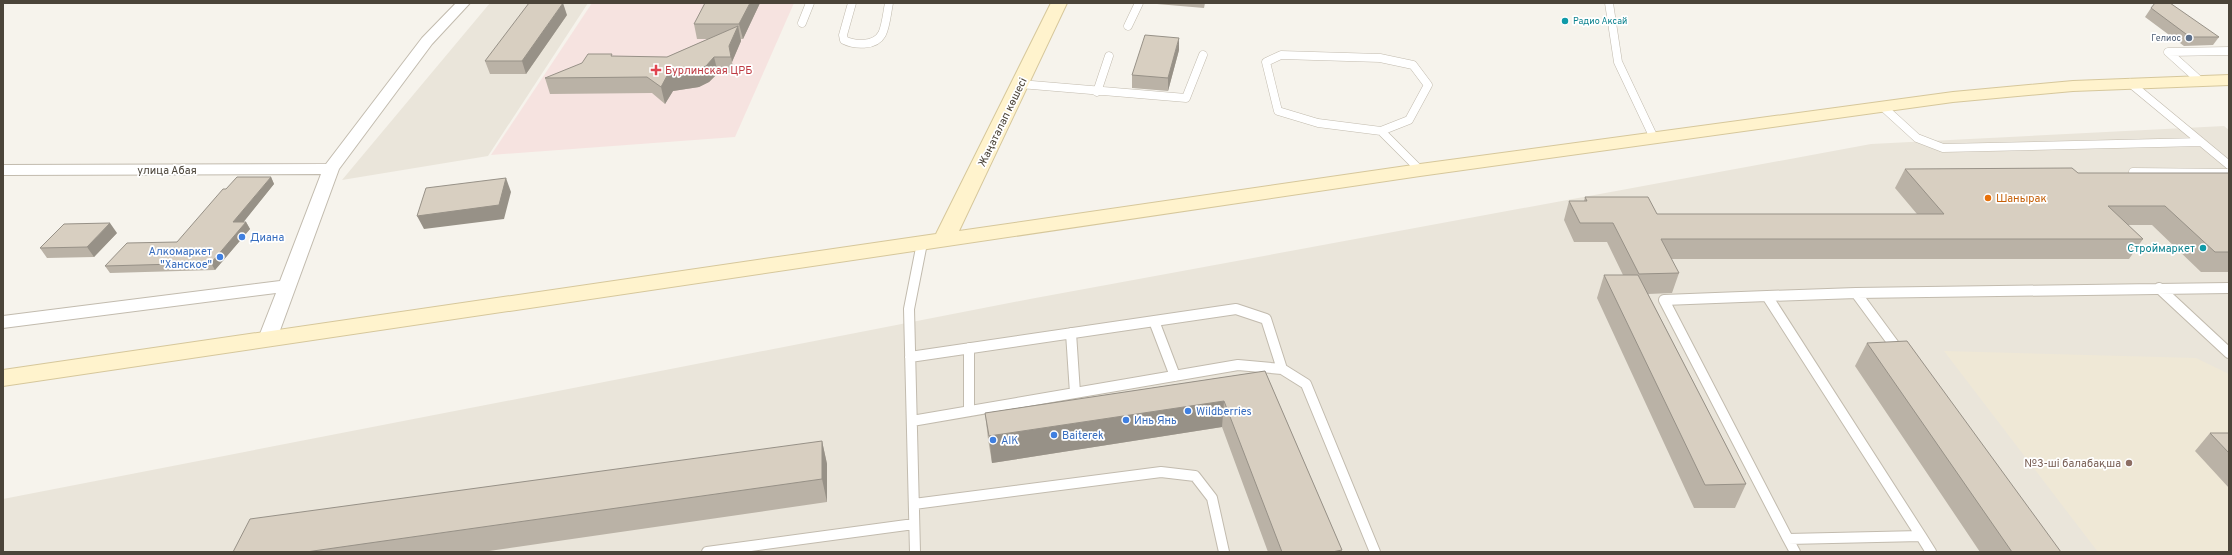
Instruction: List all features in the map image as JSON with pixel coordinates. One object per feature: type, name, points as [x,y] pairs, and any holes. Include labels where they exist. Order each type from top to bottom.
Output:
[{"type":"main road","name":"Жаңаталап көшесі","points":[[944,240],[1059,3]]},
{"type":"main road","points":[[3,378],[1420,170],[1883,107],[2009,91],[2130,83],[2229,80]]},
{"type":"street","points":[[268,339],[331,169],[427,41],[463,3]]},
{"type":"street","name":"улица Абая","points":[[3,170],[331,169]]},
{"type":"street","points":[[3,322],[287,286]]},
{"type":"lane","points":[[802,23],[810,3]]},
{"type":"lane","points":[[852,3],[843,35],[844,40],[851,44],[859,44],[878,39],[882,34],[889,3]]},
{"type":"lane","points":[[1128,26],[1139,3]]},
{"type":"lane","points":[[1609,3],[1618,62],[1654,138]]},
{"type":"lane","points":[[2199,80],[2168,52],[2229,51]]},
{"type":"lane","points":[[1020,84],[1097,92],[1186,98],[1203,55]]},
{"type":"lane","points":[[1381,131],[1409,120],[1428,84],[1413,65],[1380,58],[1280,55],[1266,62],[1278,111],[1318,123],[1381,131],[1420,170]]},
{"type":"lane","points":[[1097,92],[1109,56]]},
{"type":"lane","points":[[2130,83],[2229,165]]},
{"type":"lane","points":[[1883,107],[1918,140],[1929,146],[1943,148],[2201,142]]},
{"type":"lane","points":[[2133,172],[2229,173]]},
{"type":"lane","points":[[915,552],[909,309],[922,243]]},
{"type":"lane","points":[[2159,288],[2229,353]]},
{"type":"lane","points":[[1795,552],[1664,300],[1856,293],[2229,288]]},
{"type":"lane","points":[[1856,293],[1902,356]]},
{"type":"lane","points":[[1767,296],[1931,552]]},
{"type":"lane","points":[[910,357],[1236,309],[1266,319],[1282,369]]},
{"type":"lane","points":[[1154,321],[1175,376]]},
{"type":"lane","points":[[1071,333],[1074,393]]},
{"type":"lane","points":[[969,348],[969,411]]},
{"type":"lane","points":[[912,421],[1238,365],[1282,369],[1306,384],[1375,552]]},
{"type":"lane","points":[[914,504],[1161,472],[1195,476],[1212,498],[1224,552]]},
{"type":"lane","points":[[707,552],[766,548],[914,524]]},
{"type":"lane","points":[[1788,539],[1921,536]]},
{"type":"shaded area","points":[[490,3],[588,3],[488,156],[342,180]]},
{"type":"shaded area","name":"Бурлинская ЦРБ","points":[[592,3],[794,3],[735,137],[491,155]]},
{"type":"shaded area","points":[[2224,126],[2229,130],[2229,552],[3,552],[3,499],[1030,299],[1871,144]]},
{"type":"shaded area","name":"№3-ші балабақша","points":[[1944,351],[2196,358],[2229,374],[2229,552],[2098,552]]},
{"type":"building","points":[[529,3],[563,3],[522,61],[485,61]]},
{"type":"building","points":[[705,3],[750,3],[739,24],[694,24]]},
{"type":"building","points":[[2155,3],[2170,3],[2219,37],[2190,37],[2151,8]]},
{"type":"building","points":[[738,26],[729,46],[731,57],[714,57],[706,66],[695,71],[668,74],[661,87],[647,77],[545,78],[582,63],[588,54],[667,57]]},
{"type":"building","points":[[1145,35],[1179,38],[1168,78],[1132,75]]},
{"type":"building","points":[[2072,168],[2078,173],[2229,173],[2229,252],[2215,252],[2165,206],[2108,206],[2143,239],[1661,239],[1679,273],[1639,274],[1613,223],[1580,223],[1569,201],[1587,201],[1585,197],[1648,197],[1657,214],[1944,214],[1905,169]]},
{"type":"building","points":[[237,177],[271,177],[233,222],[246,222],[211,263],[105,266],[127,243],[177,242],[223,189],[226,189]]},
{"type":"building","points":[[506,178],[499,205],[417,216],[426,188]]},
{"type":"building","points":[[110,223],[87,247],[40,248],[64,224]]},
{"type":"building","points":[[1604,275],[1638,275],[1746,484],[1705,485]]},
{"type":"building","points":[[1907,341],[2061,552],[2012,552],[1867,343]]},
{"type":"building","points":[[1265,371],[1342,550],[1332,552],[1282,552],[1224,401],[989,436],[985,413]]},
{"type":"building","points":[[2210,433],[2229,433],[2229,453]]},
{"type":"building","points":[[822,441],[822,479],[306,552],[233,552],[250,519]]},
{"type":"place","name":"Радио Аксай","points":[[1565,21]]},
{"type":"place","name":"Гелиос","points":[[2189,38]]},
{"type":"place","name":"Бурлинская ЦРБ","points":[[656,70]]},
{"type":"place","name":"Шанырак","points":[[1988,198]]},
{"type":"place","name":"Диана","points":[[242,237]]},
{"type":"place","name":"Строймаркет","points":[[2203,248]]},
{"type":"place","name":"Алкомаркет \"Ханское\"","points":[[220,257]]},
{"type":"place","name":"Wildberries","points":[[1188,411]]},
{"type":"place","name":"Инь Янь","points":[[1126,420]]},
{"type":"place","name":"Baiterek","points":[[1054,435]]},
{"type":"place","name":"AIK","points":[[993,440]]},
{"type":"place","name":"№3-ші балабақша","points":[[2129,463]]}]
